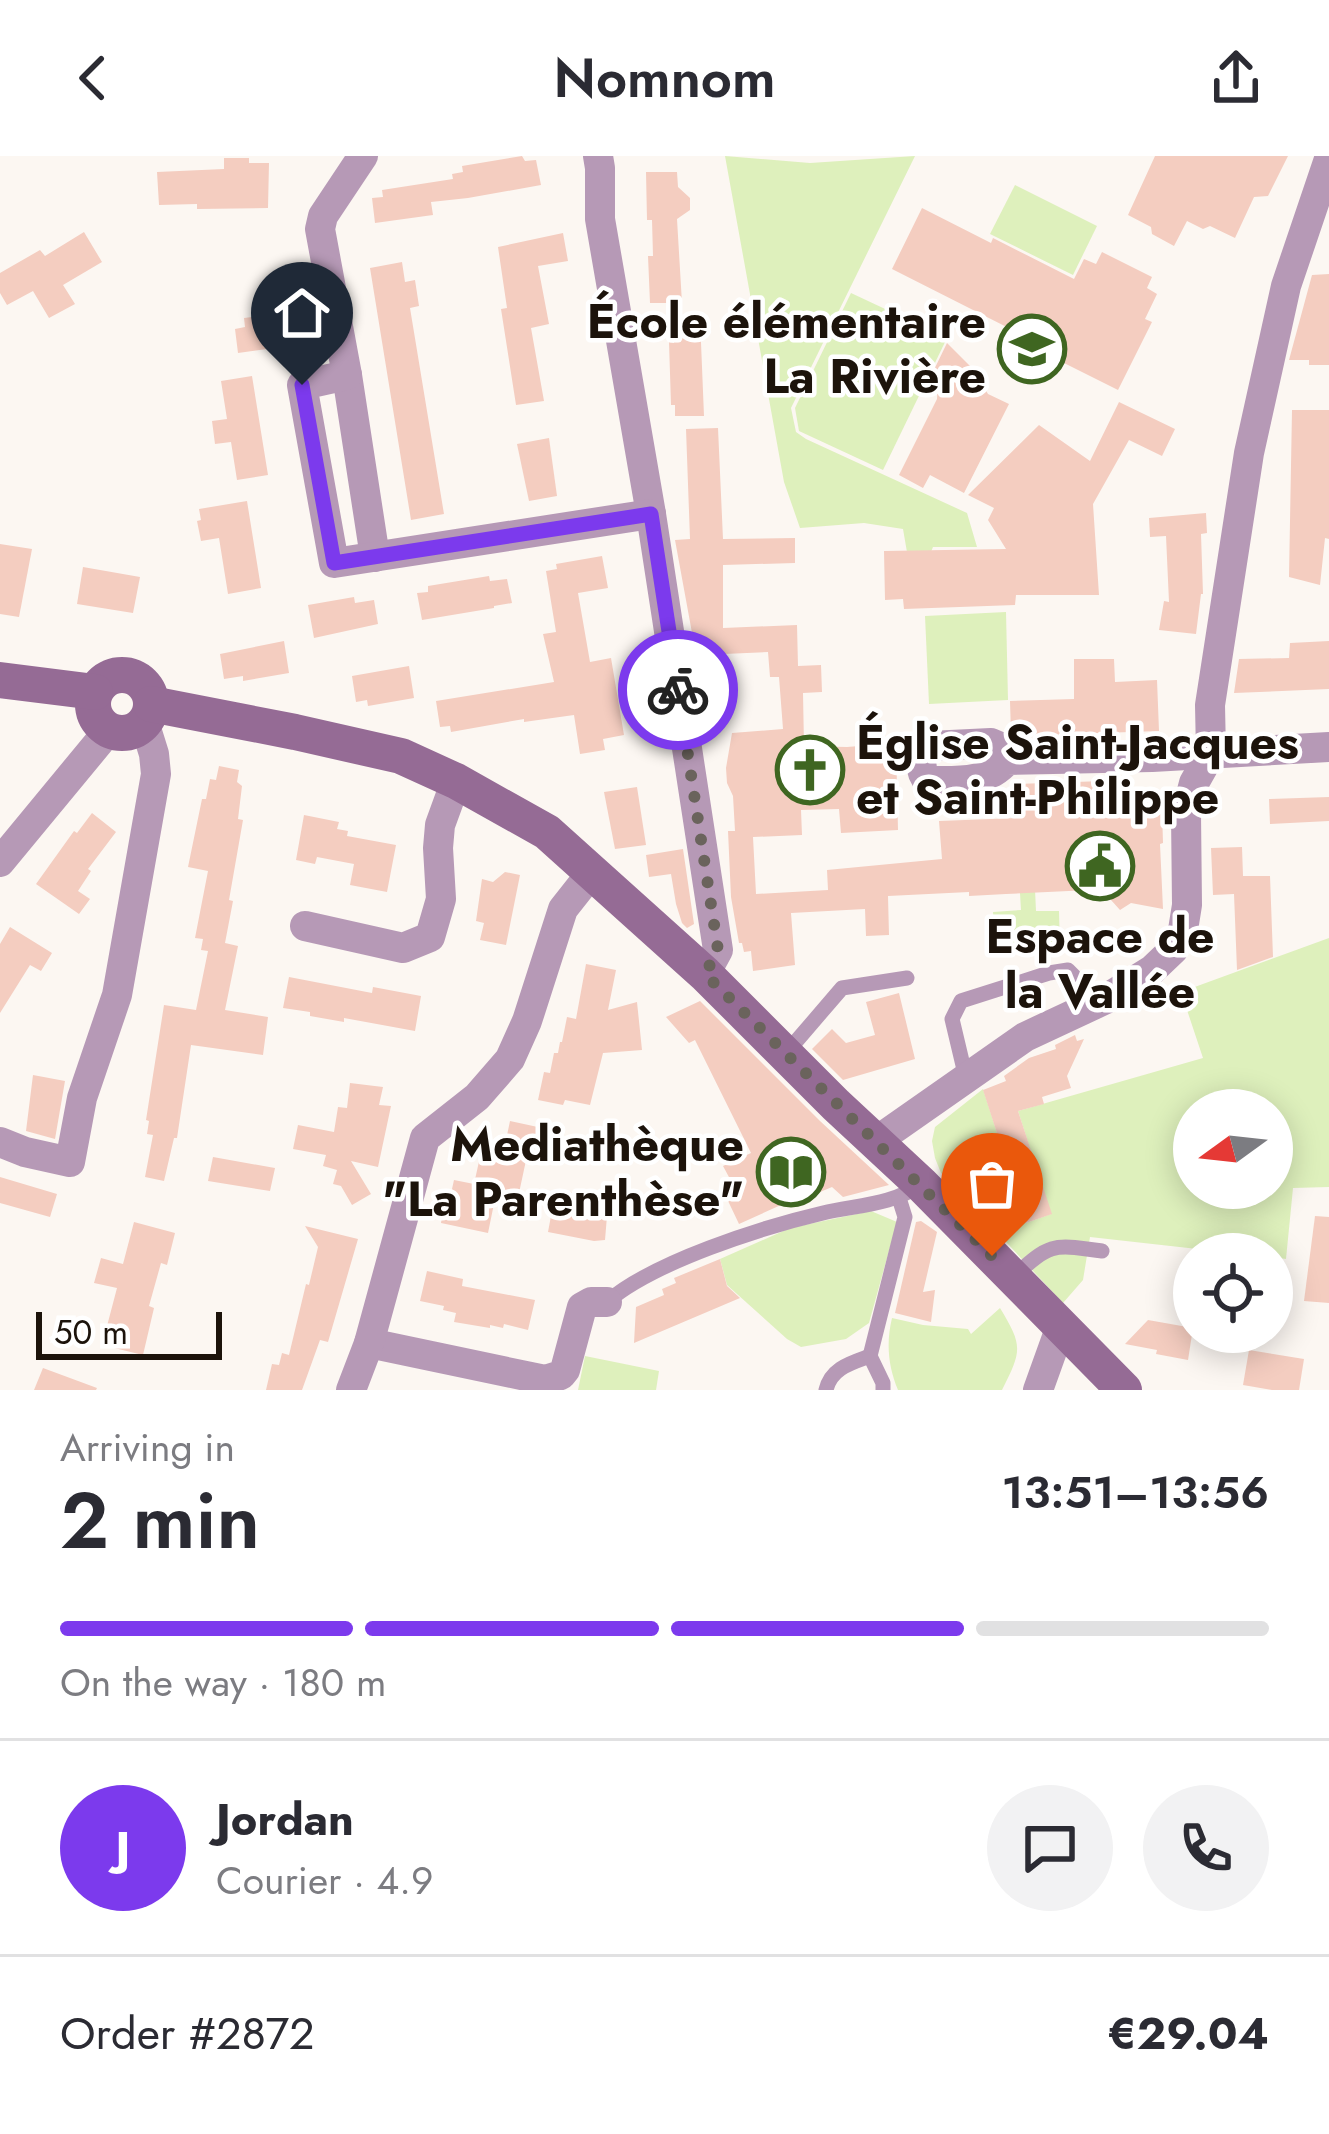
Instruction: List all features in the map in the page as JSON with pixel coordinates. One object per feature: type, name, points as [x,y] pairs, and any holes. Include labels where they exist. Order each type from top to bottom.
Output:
[{"type":"street","points":[[363,156],[323,216],[320,229],[375,557]]},
{"type":"street","points":[[598,156],[600,219],[718,950],[705,974]]},
{"type":"street","points":[[875,1142],[1025,1037],[1152,970],[1173,950],[1183,929],[1186,814],[1194,783],[1211,754],[1210,705],[1252,435],[1286,286],[1329,159]]},
{"type":"street","points":[[347,375],[302,385],[334,563],[651,514]]},
{"type":"street","points":[[0,862],[134,719],[144,686],[128,675],[108,678],[95,692],[96,718],[134,719],[296,732],[401,756],[456,781],[548,832],[593,871],[875,1142],[910,1191],[1012,1276],[1124,1390]]},
{"type":"street","points":[[0,680],[95,692]]},
{"type":"street","points":[[0,1142],[70,1162],[82,1098],[117,995],[156,774],[154,754],[134,719]]},
{"type":"street","points":[[1007,760],[1329,747]]},
{"type":"street","points":[[305,926],[403,947],[430,937],[441,899],[440,825],[456,781]]},
{"type":"street","points":[[351,1390],[369,1343],[425,1138],[477,1097],[510,1059],[563,909],[593,871]]},
{"type":"street","points":[[369,1343],[545,1381],[566,1370],[582,1307],[608,1302]]},
{"type":"street","points":[[1038,1390],[1061,1326]]},
{"type":"lane","points":[[965,1078],[952,1019],[962,1000],[1068,970],[1087,1008]]},
{"type":"lane","points":[[785,1054],[842,988],[907,978]]},
{"type":"lane","points":[[608,1302],[655,1273],[767,1228],[910,1191],[870,1356],[883,1390]]},
{"type":"lane","points":[[1012,1276],[1042,1251],[1059,1246],[1102,1251]]},
{"type":"lane","points":[[826,1390],[840,1367],[870,1356]]},
{"type":"green space","points":[[725,156],[810,163],[915,156],[791,408],[796,432],[806,439],[967,513],[977,547],[933,547],[928,559],[908,558],[903,529],[864,523],[800,528],[784,482]]},
{"type":"green space","points":[[1015,185],[1097,226],[1073,275],[990,234]]},
{"type":"green space","points":[[851,293],[947,338],[883,470],[799,431],[795,408]]},
{"type":"green space","points":[[1006,612],[1008,700],[929,704],[925,616]]},
{"type":"green space","points":[[1032,824],[1036,911],[1059,911],[1060,949],[997,954],[993,912],[1021,910],[1016,826]]},
{"type":"green space","points":[[1329,938],[1329,1187],[1293,1188],[1293,1089],[1173,1089],[1173,1209],[1291,1209],[1289,1233],[1173,1233],[1173,1246],[1090,1237],[1083,1280],[1063,1303],[941,1173],[932,1141],[935,1127],[983,1089],[1026,1223],[1051,1214],[1018,1111],[1203,1058],[1181,992]]},
{"type":"green space","points":[[871,1211],[897,1222],[869,1323],[846,1339],[801,1347],[727,1285],[720,1259],[790,1228]]},
{"type":"green space","points":[[1000,1308],[1017,1348],[1002,1390],[898,1390],[889,1354],[892,1318],[968,1329],[971,1334]]},
{"type":"green space","points":[[585,1356],[659,1371],[656,1390],[578,1390]]},
{"type":"building","points":[[522,156],[525,161],[536,160],[541,185],[431,202],[433,215],[375,223],[372,198],[383,197],[382,190],[453,179],[452,174],[463,172],[462,166]]},
{"type":"building","points":[[1155,156],[1288,156],[1268,196],[1254,197],[1235,238],[1187,221],[1174,246],[1128,215]]},
{"type":"building","points":[[224,158],[269,163],[268,208],[159,205],[157,172],[224,169]]},
{"type":"building","points":[[646,172],[677,172],[678,187],[690,198],[690,210],[677,219],[682,303],[650,303],[652,220],[647,220]]},
{"type":"building","points":[[922,208],[1074,279],[1084,259],[1096,264],[1102,252],[1152,277],[1147,288],[1157,294],[1145,319],[1152,322],[1118,390],[1056,359],[1058,353],[892,269]]},
{"type":"building","points":[[84,232],[102,262],[63,285],[75,304],[49,318],[33,291],[7,305],[0,293],[0,273],[40,250],[45,256]]},
{"type":"building","points":[[563,233],[568,261],[538,266],[549,324],[531,328],[544,401],[516,405],[501,309],[507,308],[498,247]]},
{"type":"building","points":[[402,262],[405,282],[415,280],[419,306],[410,308],[444,514],[411,520],[370,268]]},
{"type":"building","points":[[1329,274],[1329,365],[1289,360],[1312,275]]},
{"type":"building","points":[[302,312],[305,340],[238,353],[235,329],[245,327],[244,318]]},
{"type":"building","points":[[700,318],[704,416],[675,416],[669,342],[674,343],[674,319]]},
{"type":"building","points":[[947,343],[974,370],[988,394],[1009,404],[964,493],[930,475],[923,488],[899,475],[937,399],[938,379],[931,376]]},
{"type":"building","points":[[252,376],[268,475],[237,480],[231,442],[215,444],[212,421],[227,419],[221,381]]},
{"type":"building","points":[[1119,402],[1175,429],[1162,456],[1129,440],[1093,504],[1099,595],[1016,595],[1015,605],[904,609],[903,599],[885,600],[884,551],[1006,549],[988,520],[994,508],[968,495],[1039,425],[1090,461]]},
{"type":"building","points":[[1292,410],[1329,410],[1329,539],[1325,538],[1320,585],[1289,577]]},
{"type":"building","points":[[718,428],[723,539],[795,538],[795,563],[723,565],[723,628],[797,625],[798,666],[821,665],[822,692],[803,693],[804,746],[896,743],[898,830],[841,833],[839,809],[801,810],[802,835],[753,837],[756,894],[828,890],[827,870],[942,859],[939,821],[1017,818],[1016,784],[1133,780],[1133,812],[1162,811],[1163,909],[1131,903],[1120,910],[1111,900],[1111,889],[888,896],[889,935],[866,936],[865,909],[791,913],[795,965],[753,971],[751,951],[744,952],[739,943],[731,897],[728,831],[735,831],[726,768],[732,733],[783,729],[779,677],[770,677],[768,652],[724,654],[727,680],[701,682],[675,540],[690,539],[686,429]]},
{"type":"building","points":[[549,438],[557,496],[529,501],[517,444]]},
{"type":"building","points":[[247,501],[261,588],[228,594],[219,538],[201,541],[199,509]]},
{"type":"building","points":[[1206,513],[1207,533],[1201,534],[1203,594],[1196,634],[1159,630],[1164,601],[1169,602],[1166,536],[1150,537],[1149,518]]},
{"type":"building","points":[[0,544],[32,549],[19,617],[0,614]]},
{"type":"building","points":[[602,556],[608,588],[578,593],[590,662],[611,658],[624,735],[603,739],[605,750],[580,754],[574,715],[451,732],[450,726],[440,727],[436,701],[554,682],[543,634],[556,632],[546,571],[557,569],[556,564]]},
{"type":"building","points":[[83,567],[140,577],[133,613],[77,604]]},
{"type":"building","points":[[489,576],[490,581],[507,579],[512,603],[422,620],[417,593],[428,592],[428,586]]},
{"type":"building","points":[[354,597],[355,603],[374,600],[378,624],[314,638],[308,605]]},
{"type":"building","points":[[284,641],[289,673],[243,681],[243,676],[224,679],[220,654]]},
{"type":"building","points":[[1329,641],[1329,689],[1234,693],[1239,659],[1289,658],[1290,643]]},
{"type":"building","points":[[1074,659],[1114,659],[1115,682],[1157,680],[1159,731],[1011,733],[1010,701],[1074,699]]},
{"type":"building","points":[[409,666],[414,698],[368,706],[367,700],[356,702],[352,676]]},
{"type":"building","points":[[219,766],[239,770],[238,819],[243,820],[225,943],[238,946],[225,1010],[268,1017],[263,1055],[191,1045],[177,1138],[164,1181],[145,1177],[153,1135],[147,1134],[146,1120],[164,1005],[196,1010],[208,951],[201,950],[203,939],[195,938],[208,871],[188,867],[202,799],[206,799],[210,779],[216,780]]},
{"type":"building","points":[[637,787],[646,845],[615,849],[604,792]]},
{"type":"building","points":[[1329,797],[1329,821],[1270,824],[1269,799]]},
{"type":"building","points":[[92,813],[116,832],[78,891],[90,899],[79,914],[36,884]]},
{"type":"building","points":[[304,815],[339,822],[337,829],[348,831],[347,836],[396,845],[387,892],[350,885],[354,864],[317,857],[315,864],[296,860]]},
{"type":"building","points":[[1242,847],[1243,876],[1270,876],[1273,957],[1237,970],[1234,894],[1213,895],[1211,848]]},
{"type":"building","points":[[683,849],[694,924],[687,928],[676,904],[671,874],[649,877],[646,855]]},
{"type":"building","points":[[505,872],[520,875],[506,945],[480,940],[484,923],[476,921],[482,879],[493,882]]},
{"type":"building","points":[[10,927],[52,953],[41,971],[30,965],[0,1013],[0,944]]},
{"type":"building","points":[[586,964],[616,970],[608,1010],[637,1002],[642,1050],[603,1053],[590,1105],[538,1100],[567,1017],[576,1019]]},
{"type":"building","points":[[289,977],[372,993],[373,987],[421,996],[415,1031],[283,1008]]},
{"type":"building","points":[[899,993],[915,1059],[843,1080],[812,1049],[832,1029],[846,1043],[875,1035],[866,1002]]},
{"type":"building","points":[[700,1001],[889,1185],[843,1197],[832,1187],[739,1224],[720,1184],[730,1179],[723,1166],[751,1153],[695,1040],[689,1043],[666,1017]]},
{"type":"building","points":[[1075,1035],[1077,1041],[1084,1039],[1067,1076],[1071,1088],[1042,1097],[1044,1104],[1018,1111],[1052,1214],[1026,1223],[983,1090],[1006,1081],[1004,1076],[1029,1058],[1056,1049],[1055,1045]]},
{"type":"building","points":[[33,1075],[65,1081],[55,1139],[26,1131]]},
{"type":"building","points":[[350,1083],[383,1087],[379,1105],[391,1106],[378,1167],[351,1161],[371,1194],[352,1205],[341,1186],[333,1184],[337,1170],[323,1166],[326,1155],[293,1149],[298,1125],[334,1132],[338,1107],[347,1108]]},
{"type":"building","points":[[510,1121],[547,1129],[543,1145],[528,1151],[519,1193],[497,1189],[488,1233],[441,1223],[445,1197],[450,1198],[454,1180],[474,1184],[484,1139],[506,1140]]},
{"type":"building","points":[[213,1157],[275,1168],[270,1191],[208,1181]]},
{"type":"building","points":[[0,1177],[57,1194],[50,1217],[0,1203]]},
{"type":"building","points":[[556,1189],[597,1197],[596,1215],[607,1216],[605,1240],[548,1232]]},
{"type":"building","points":[[1315,1216],[1329,1217],[1329,1303],[1304,1301]]},
{"type":"building","points":[[134,1222],[175,1233],[149,1306],[154,1308],[143,1355],[102,1345],[117,1288],[94,1283],[101,1258],[123,1264]]},
{"type":"building","points":[[916,1222],[937,1232],[923,1292],[935,1290],[931,1322],[895,1313]]},
{"type":"building","points":[[305,1226],[358,1239],[328,1342],[320,1340],[302,1390],[266,1390],[272,1364],[279,1365],[282,1353],[289,1355],[309,1285],[318,1247]]},
{"type":"building","points":[[720,1259],[727,1286],[740,1298],[634,1343],[636,1307],[664,1295],[662,1289],[676,1283],[674,1278]]},
{"type":"building","points":[[427,1271],[463,1279],[462,1286],[535,1300],[528,1330],[454,1322],[456,1313],[420,1301]]},
{"type":"building","points":[[1148,1320],[1173,1324],[1173,1353],[1189,1353],[1188,1360],[1156,1354],[1157,1350],[1125,1344]]},
{"type":"building","points":[[1248,1353],[1304,1359],[1299,1390],[1243,1385]]},
{"type":"building","points":[[43,1368],[97,1388],[34,1390]]},
{"type":"way so far","points":[[678,690],[718,950],[705,974],[992,1256]]},
{"type":"place","name":"École élémentaire La Rivière","points":[[1032,349]]},
{"type":"place","name":"Église Saint-Jacques et Saint-Philippe","points":[[810,770]]},
{"type":"place","name":"Espace de la Vallée","points":[[1100,866]]},
{"type":"place","name":"Mediathèque \"La Parenthèse\"","points":[[791,1172]]},
{"type":"route","points":[[302,385],[334,563],[651,514],[678,690]]}]
